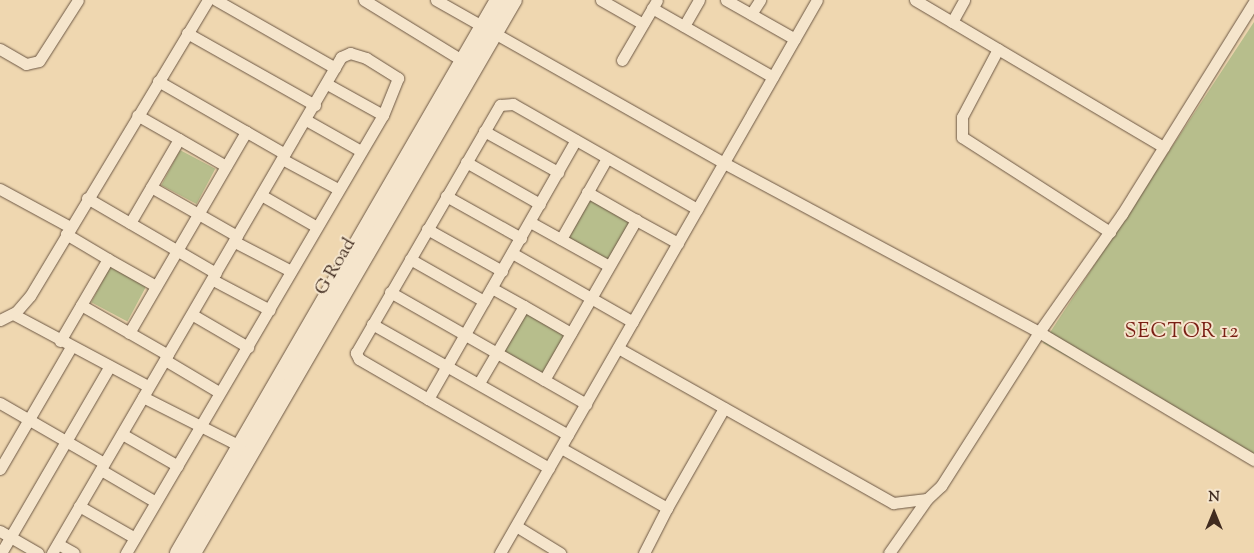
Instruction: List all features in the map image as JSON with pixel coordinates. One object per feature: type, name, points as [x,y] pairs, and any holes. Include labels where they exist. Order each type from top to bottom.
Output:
[{"type":"street","points":[[0,49],[26,64],[39,61],[78,0]]},
{"type":"street","points":[[0,320],[13,314],[30,296],[207,0],[335,68]]},
{"type":"street","points":[[364,0],[463,61]]},
{"type":"street","points":[[436,0],[724,163],[1039,332],[1254,460]]},
{"type":"street","name":"G Road","points":[[193,553],[489,29],[498,0]]},
{"type":"street","name":"G Road","points":[[178,553],[463,61],[514,0]]},
{"type":"street","points":[[601,0],[643,24]]},
{"type":"street","points":[[684,26],[699,0]]},
{"type":"street","points":[[726,0],[795,39]]},
{"type":"street","points":[[752,14],[760,0]]},
{"type":"street","points":[[500,553],[817,0]]},
{"type":"street","points":[[915,0],[1164,146]]},
{"type":"street","points":[[952,22],[964,0]]},
{"type":"street","points":[[889,553],[927,499],[941,486],[1039,332],[1110,232],[1254,2]]},
{"type":"street","points":[[622,60],[654,4],[684,26],[773,77]]},
{"type":"street","points":[[187,33],[315,105]]},
{"type":"street","points":[[998,49],[962,116],[962,137],[1110,232]]},
{"type":"street","points":[[74,553],[55,548],[315,105],[341,57],[350,53],[398,78],[383,115],[338,189],[270,310],[219,392],[202,427],[154,501],[126,553]]},
{"type":"street","points":[[158,81],[246,132],[338,189]]},
{"type":"street","points":[[327,84],[383,115]]},
{"type":"street","points":[[549,468],[357,356],[390,292],[500,105],[507,102],[697,209]]},
{"type":"street","points":[[137,115],[226,166]]},
{"type":"street","points":[[306,120],[362,151]]},
{"type":"street","points":[[484,131],[558,172]]},
{"type":"street","points":[[129,332],[246,132]]},
{"type":"street","points":[[130,223],[179,139]]},
{"type":"street","points":[[428,399],[576,140]]},
{"type":"street","points":[[561,239],[607,158]]},
{"type":"street","points":[[466,162],[540,204]]},
{"type":"street","points":[[152,187],[198,213],[236,239],[291,271]]},
{"type":"street","points":[[0,189],[68,230],[108,258],[156,286]]},
{"type":"street","points":[[587,192],[678,243]]},
{"type":"street","points":[[261,195],[317,227]]},
{"type":"street","points":[[446,196],[521,238]]},
{"type":"street","points":[[87,198],[177,250],[214,276],[270,310]]},
{"type":"street","points":[[544,380],[636,220]]},
{"type":"street","points":[[530,222],[609,266]]},
{"type":"street","points":[[427,229],[502,271]]},
{"type":"street","points":[[512,253],[633,322]]},
{"type":"street","points":[[60,341],[108,258]]},
{"type":"street","points":[[410,259],[484,301]]},
{"type":"street","points":[[492,288],[571,333]]},
{"type":"street","points":[[390,292],[586,404]]},
{"type":"street","points":[[81,305],[129,332],[219,392]]},
{"type":"street","points":[[479,383],[524,306]]},
{"type":"street","points":[[13,314],[71,347],[110,366],[146,392],[202,427],[240,446]]},
{"type":"street","points":[[192,315],[248,347]]},
{"type":"street","points":[[372,324],[448,365],[568,435]]},
{"type":"street","points":[[0,469],[4,454],[29,420],[71,347]]},
{"type":"street","points":[[618,348],[893,503],[927,499]]},
{"type":"street","points":[[1,553],[5,534],[66,441],[110,366]]},
{"type":"street","points":[[0,403],[66,441],[154,501]]},
{"type":"street","points":[[644,553],[667,508],[724,408]]},
{"type":"street","points":[[122,434],[178,466]]},
{"type":"street","points":[[561,448],[667,508]]},
{"type":"street","points":[[79,506],[135,538]]},
{"type":"street","points":[[516,526],[560,553]]},
{"type":"street","points":[[5,534],[38,553]]},
{"type":"green space","points":[[1254,22],[1254,461],[1043,343]]},
{"type":"green space","points":[[180,150],[215,169],[197,204],[161,185]]},
{"type":"green space","points":[[591,198],[631,220],[608,262],[568,240]]},
{"type":"green space","points":[[110,267],[146,286],[127,322],[91,302]]},
{"type":"green space","points":[[527,311],[567,334],[543,376],[503,353]]},
{"type":"district","name":"SECTOR 12","points":[[1182,332]]}]
